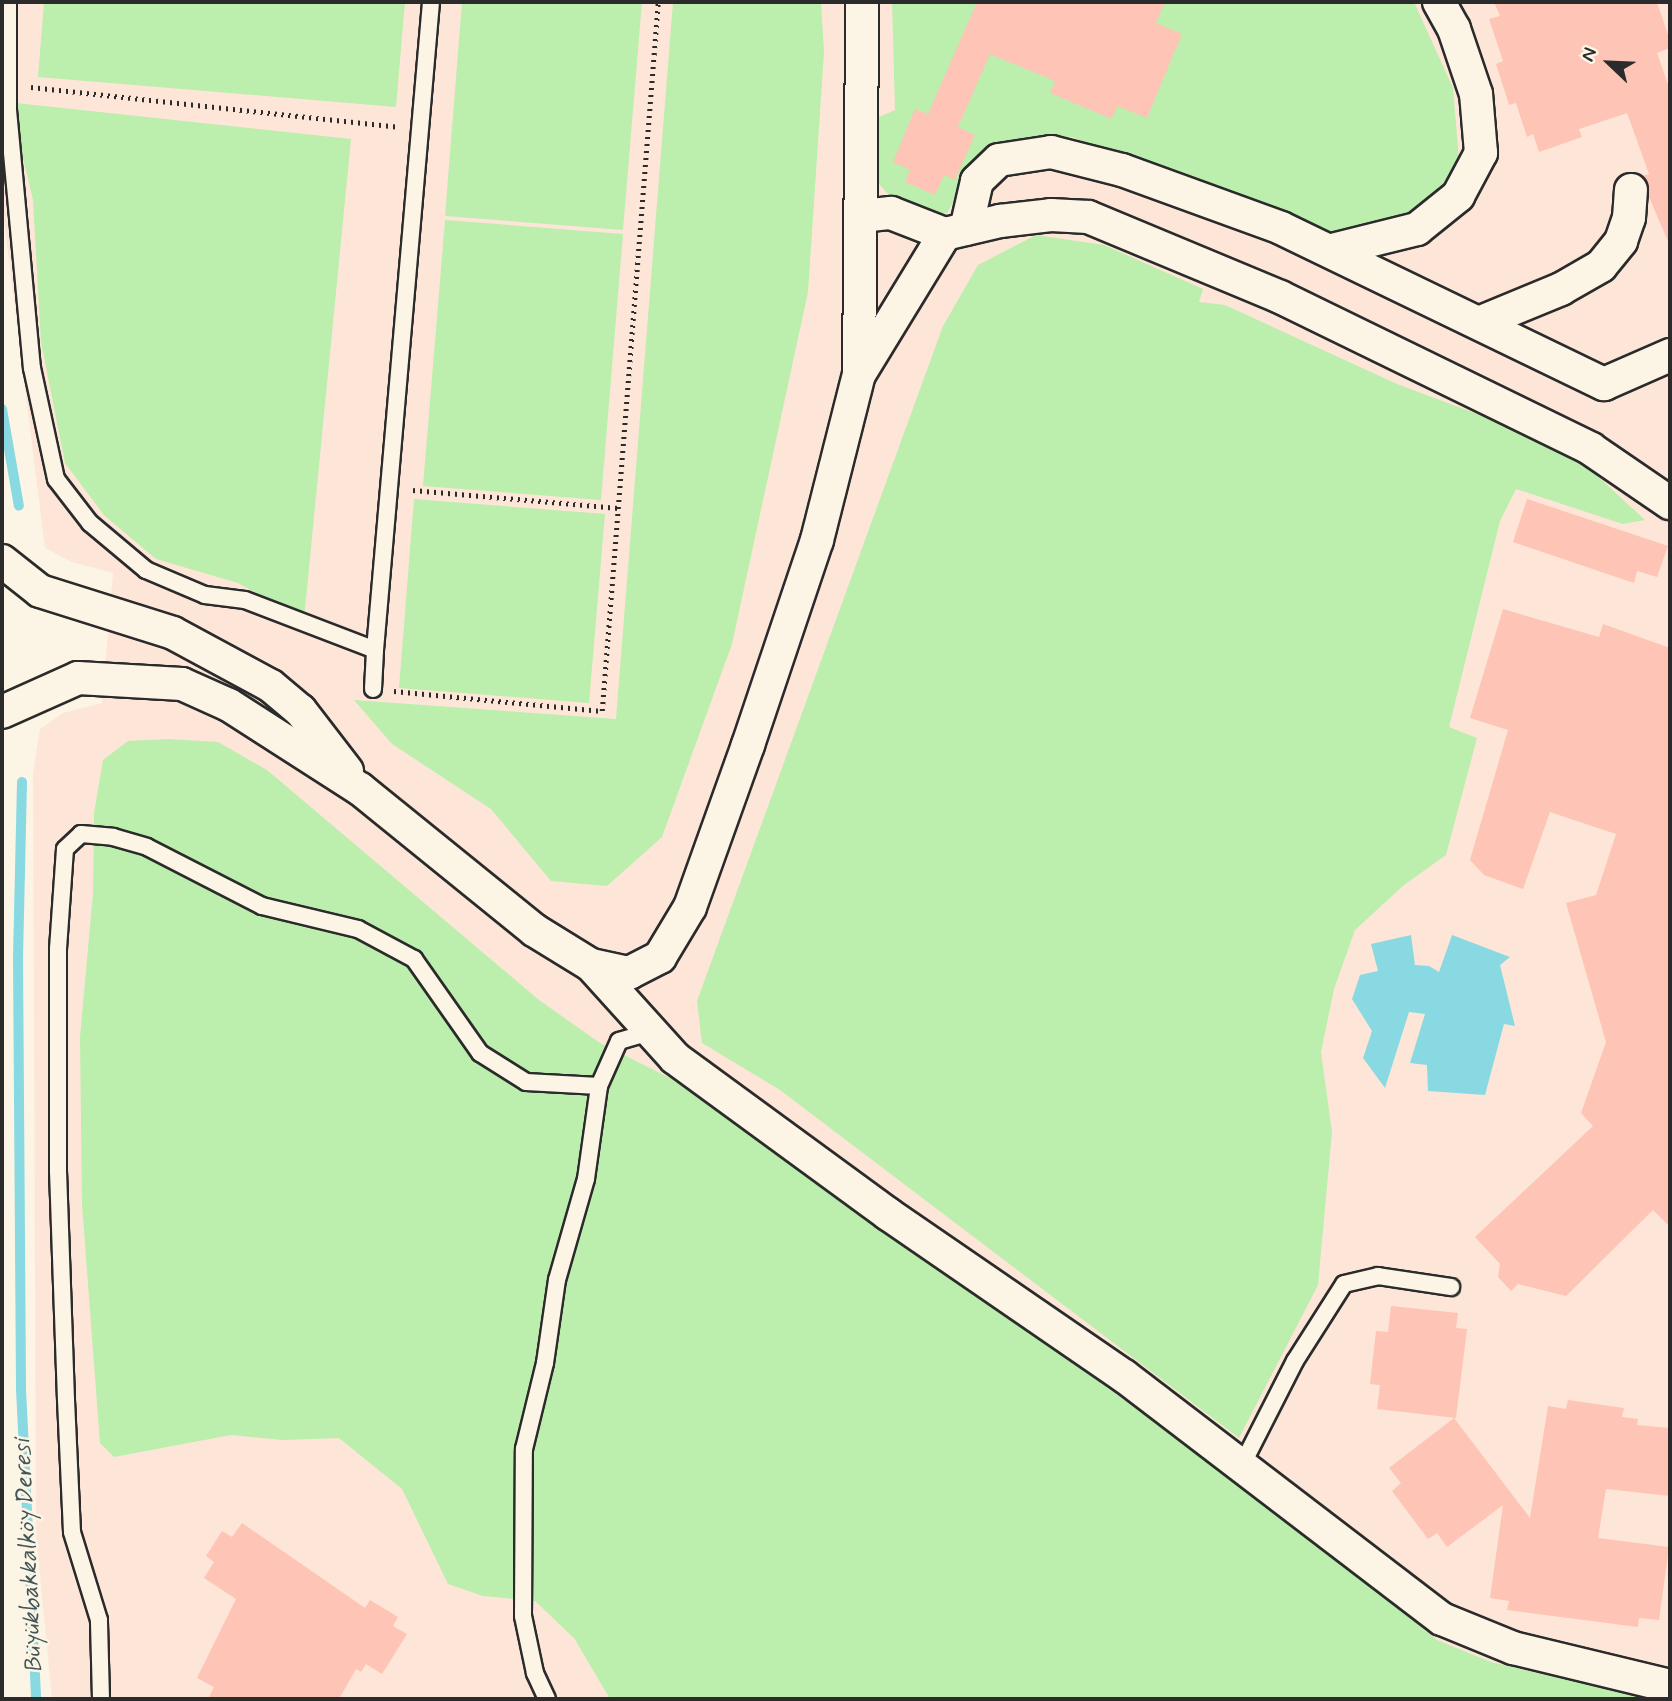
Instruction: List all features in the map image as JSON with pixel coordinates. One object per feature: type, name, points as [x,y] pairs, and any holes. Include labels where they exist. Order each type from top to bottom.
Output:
[{"type":"street","points":[[591,965],[629,973],[660,957],[690,907],[817,540],[859,374],[862,2]]},
{"type":"street","points":[[1332,250],[1417,229],[1458,196],[1481,153],[1476,94],[1454,29],[1439,2]]},
{"type":"street","points":[[859,374],[956,231],[977,181],[999,160],[1051,152],[1122,170],[1332,250],[1604,384],[1670,355]]},
{"type":"street","points":[[1481,322],[1561,289],[1601,266],[1621,241],[1629,218],[1631,190]]},
{"type":"street","points":[[861,216],[891,213],[956,231],[1051,215],[1088,217],[1280,297],[1591,450],[1670,503]]},
{"type":"street","points":[[2,561],[40,592],[173,633],[271,686],[300,710],[360,789]]},
{"type":"street","points":[[2,712],[78,678],[182,684],[229,705],[360,789],[534,930],[591,965],[676,1059],[888,1214],[1124,1376],[1442,1619],[1513,1648],[1670,1686]]},
{"type":"lane","points":[[8,2],[8,84],[32,369],[57,479],[90,523],[146,570],[205,595],[245,600],[375,650]]},
{"type":"lane","points":[[373,689],[431,2]]},
{"type":"lane","points":[[101,1699],[99,1620],[72,1532],[66,1400],[58,1171],[58,949],[65,849],[81,834],[113,837],[147,847],[262,906],[358,929],[414,959],[480,1053],[526,1082],[599,1086]]},
{"type":"lane","points":[[547,1699],[535,1673],[523,1616],[524,1449],[545,1363],[557,1280],[586,1179],[599,1086],[619,1041],[651,1032]]},
{"type":"lane","points":[[1242,1465],[1295,1361],[1344,1284],[1378,1276],[1451,1287]]},
{"type":"path","points":[[373,689],[602,710],[658,2]]},
{"type":"path","points":[[8,84],[420,130]]},
{"type":"path","points":[[389,488],[618,508]]},
{"type":"shaded area","points":[[2,2],[1670,2],[1670,1699],[52,1699],[36,1535],[33,773],[40,729],[63,713],[102,703],[113,573],[72,562],[45,548],[2,206]]},
{"type":"green space","points":[[44,2],[405,2],[396,107],[38,77]]},
{"type":"green space","points":[[462,2],[642,2],[623,230],[445,216]]},
{"type":"green space","points":[[673,2],[821,2],[824,52],[808,292],[732,644],[662,837],[607,886],[551,881],[491,809],[392,744],[354,700],[616,719]]},
{"type":"green space","points":[[892,2],[1414,2],[1453,88],[1459,160],[1428,207],[1379,230],[1314,232],[1072,137],[1023,139],[975,162],[947,213],[923,214],[896,203],[879,184],[871,129],[879,117],[895,110]]},
{"type":"green space","points":[[16,103],[351,139],[304,619],[238,583],[156,559],[104,515],[65,463],[41,342],[33,200],[19,141]]},
{"type":"green space","points":[[445,220],[623,234],[601,500],[423,486]]},
{"type":"green space","points":[[1036,235],[1104,245],[1203,289],[1199,302],[1225,305],[1397,384],[1512,427],[1592,471],[1645,520],[1623,524],[1516,489],[1500,521],[1449,727],[1477,738],[1446,855],[1404,885],[1355,930],[1334,989],[1321,1052],[1332,1132],[1318,1285],[1239,1438],[780,1090],[702,1043],[697,1001],[943,326],[978,265]]},
{"type":"green space","points":[[414,499],[605,514],[589,703],[399,688]]},
{"type":"green space","points":[[168,739],[218,742],[267,770],[539,1000],[600,1043],[688,1087],[1275,1508],[1437,1640],[1491,1662],[1650,1699],[610,1699],[574,1638],[535,1601],[483,1596],[448,1584],[402,1489],[339,1438],[283,1440],[231,1435],[114,1457],[100,1443],[82,1205],[80,1037],[93,893],[94,813],[103,760],[128,741]]},
{"type":"water","points":[[1411,935],[1415,965],[1429,966],[1439,972],[1452,935],[1510,957],[1500,965],[1515,1026],[1504,1024],[1485,1095],[1428,1091],[1427,1065],[1410,1063],[1425,1014],[1409,1012],[1385,1088],[1363,1058],[1372,1031],[1352,999],[1360,975],[1378,971],[1371,944]]},
{"type":"building","points":[[977,2],[1165,2],[1156,23],[1182,34],[1147,118],[1117,106],[1112,119],[1050,93],[1055,81],[990,54],[958,127],[975,135],[955,180],[944,175],[935,195],[905,182],[910,170],[893,162],[915,109],[928,114]]},
{"type":"building","points":[[1494,2],[1657,2],[1670,41],[1670,48],[1657,53],[1670,90],[1670,246],[1642,176],[1649,174],[1627,113],[1579,129],[1582,137],[1539,152],[1533,134],[1527,137],[1516,103],[1509,105],[1496,64],[1503,61],[1489,19],[1500,16]]},
{"type":"building","points":[[1527,499],[1668,546],[1657,577],[1637,571],[1634,583],[1513,542]]},
{"type":"building","points":[[1503,609],[1599,637],[1603,624],[1670,648],[1670,1227],[1653,1210],[1566,1296],[1518,1284],[1511,1291],[1498,1277],[1500,1264],[1475,1237],[1593,1126],[1581,1113],[1606,1042],[1566,903],[1596,895],[1616,834],[1550,812],[1523,889],[1484,875],[1470,860],[1508,730],[1470,718]]},
{"type":"building","points":[[1391,1306],[1458,1313],[1456,1328],[1467,1329],[1456,1418],[1377,1409],[1380,1385],[1370,1384],[1376,1331],[1388,1332]]},
{"type":"building","points":[[1568,1400],[1624,1408],[1622,1417],[1638,1419],[1637,1425],[1670,1428],[1670,1496],[1606,1489],[1598,1538],[1669,1547],[1659,1620],[1639,1618],[1638,1627],[1507,1610],[1509,1601],[1490,1598],[1503,1505],[1447,1547],[1437,1533],[1428,1539],[1392,1491],[1401,1483],[1389,1468],[1454,1418],[1530,1518],[1548,1406],[1566,1409]]},
{"type":"building","points":[[242,1523],[365,1608],[370,1600],[398,1617],[393,1626],[407,1634],[382,1674],[366,1664],[361,1672],[356,1669],[339,1699],[208,1699],[214,1687],[197,1678],[236,1599],[204,1578],[214,1562],[206,1556],[222,1531],[232,1537]]},
{"type":"waterway","name":"Büyükbakkalköy Deresi","points":[[2,409],[19,506]]},
{"type":"waterway","name":"Büyükbakkalköy Deresi","points":[[22,782],[18,956],[21,1389],[36,1699]]}]
